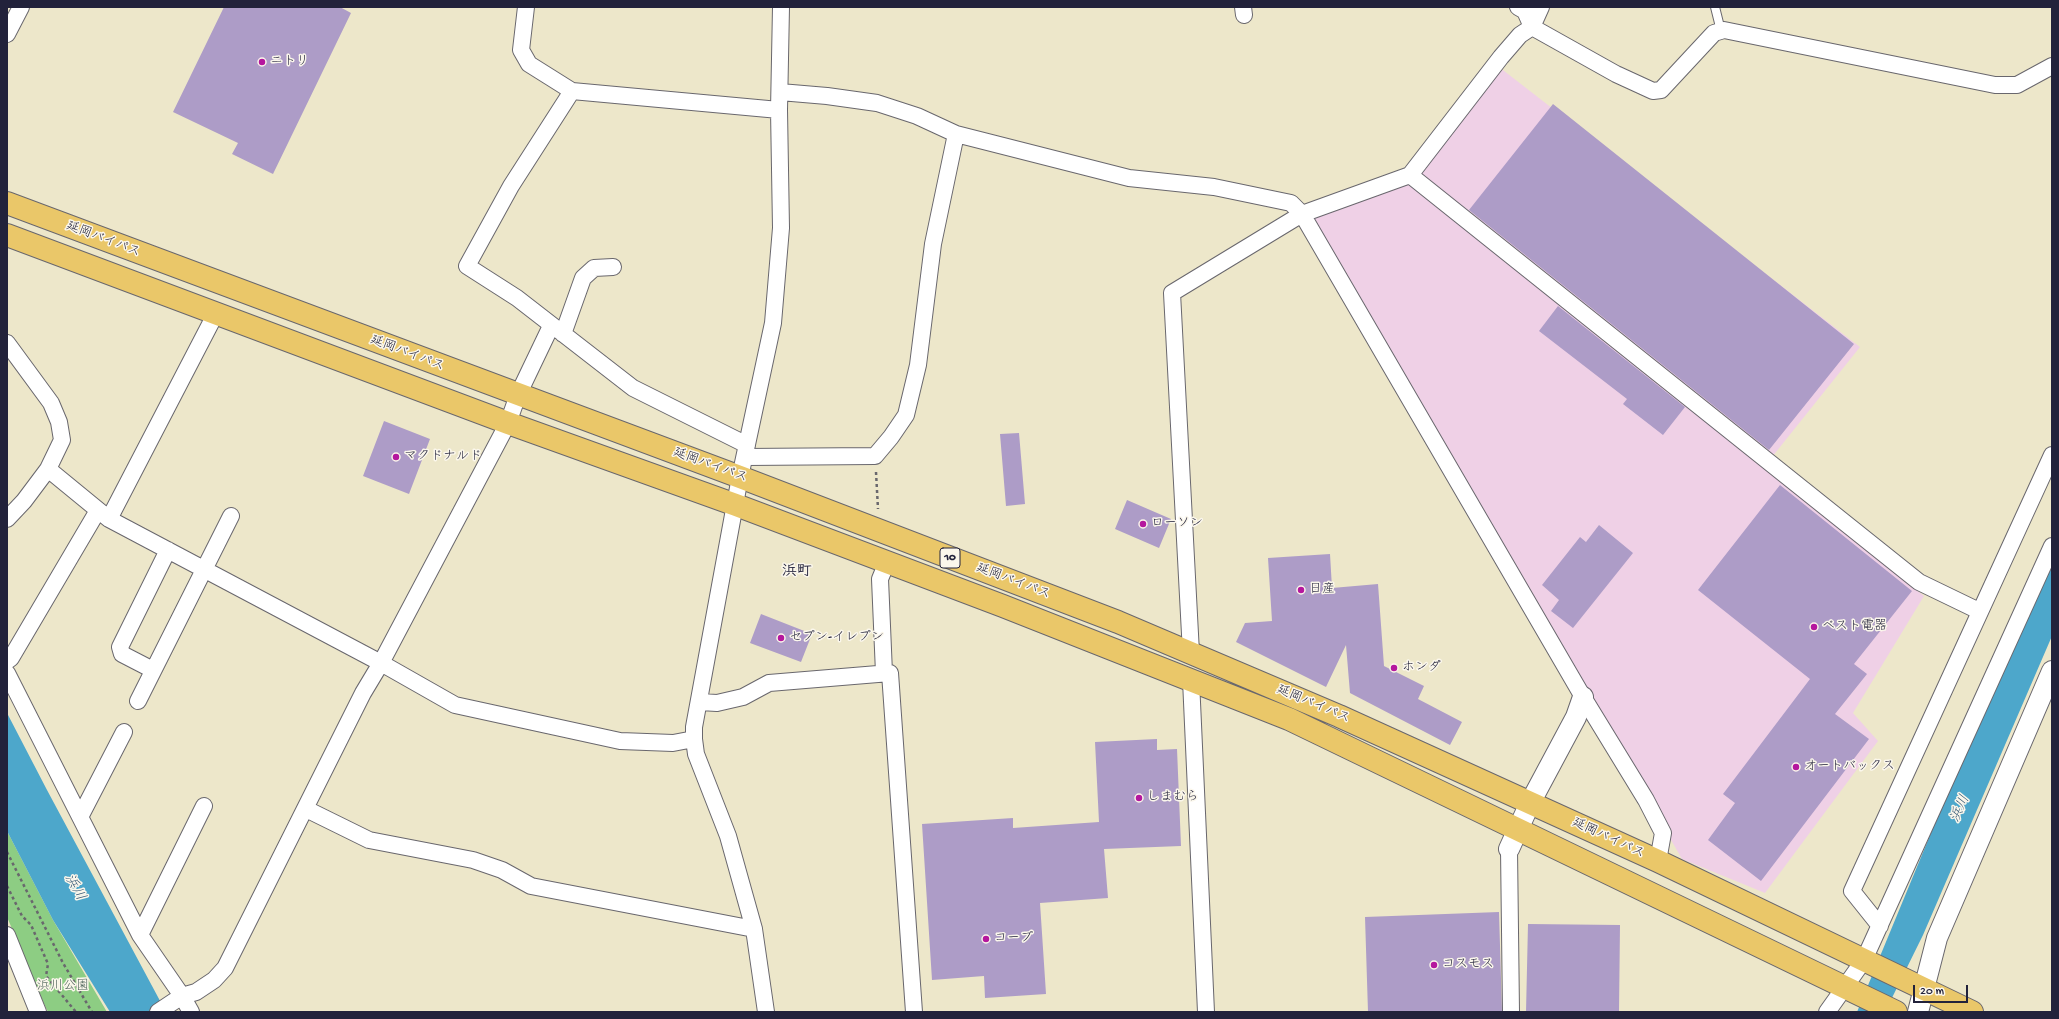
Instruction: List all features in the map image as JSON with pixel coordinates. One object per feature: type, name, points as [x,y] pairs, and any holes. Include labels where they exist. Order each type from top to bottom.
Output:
[{"type":"highway","name":"延岡バイパス","points":[[7,203],[518,395],[744,460],[880,531],[1118,622],[1339,716],[1658,861],[1972,1012]]},
{"type":"highway","name":"延岡バイパス","points":[[7,235],[508,423],[736,505],[887,562],[1290,720],[1894,1011]]},
{"type":"street","points":[[7,34],[21,7]]},
{"type":"street","points":[[526,7],[521,50],[529,64],[572,91],[779,110]]},
{"type":"street","points":[[766,1012],[754,928],[728,836],[696,754],[694,727],[700,702],[744,460],[773,323],[781,228],[779,110],[781,7]]},
{"type":"street","points":[[1518,7],[1525,11],[1532,27],[1616,74],[1653,91],[1661,90],[1714,33],[1721,31],[1774,40],[1995,85],[2018,85],[2052,66]]},
{"type":"street","points":[[1191,653],[1172,293],[1302,214],[1410,175],[1501,57],[1520,35],[1532,27],[1541,7]]},
{"type":"street","points":[[572,91],[512,186],[467,266],[517,298],[633,388],[744,460],[875,456],[891,437],[906,415],[918,365],[934,244],[956,134]]},
{"type":"street","points":[[780,92],[827,96],[877,104],[917,116],[956,134],[1129,178],[1214,187],[1291,203],[1302,214],[1583,697],[1646,800],[1663,833],[1658,861]]},
{"type":"street","points":[[1410,175],[1919,582],[1979,611]]},
{"type":"street","points":[[158,1012],[182,996],[196,992],[214,980],[225,968],[363,693],[382,663],[508,423],[518,395],[557,330],[583,278],[594,268],[613,267]]},
{"type":"street","points":[[7,661],[11,658],[103,516],[216,313]]},
{"type":"street","points":[[7,343],[51,403],[59,422],[62,440],[48,469],[24,501],[7,519]]},
{"type":"street","points":[[1880,926],[1852,891],[1979,611],[2052,455]]},
{"type":"street","points":[[48,469],[103,516],[382,663],[455,705],[620,741],[647,744],[673,743],[694,739]]},
{"type":"street","points":[[138,701],[231,516]]},
{"type":"street","points":[[1827,1012],[1852,991],[1868,961],[1880,926],[2052,546]]},
{"type":"street","points":[[153,670],[122,654],[120,647],[168,550]]},
{"type":"street","points":[[884,673],[880,579],[887,562]]},
{"type":"street","points":[[1918,1012],[1915,984],[1937,938],[2052,671]]},
{"type":"street","points":[[7,673],[140,935],[182,996],[191,1012]]},
{"type":"street","points":[[700,702],[716,703],[743,697],[769,683],[890,673],[914,1012]]},
{"type":"street","points":[[1191,680],[1206,1012]]},
{"type":"street","points":[[1511,1012],[1509,849],[1530,803],[1576,717],[1583,697]]},
{"type":"street","points":[[80,817],[124,732]]},
{"type":"street","points":[[140,935],[204,806]]},
{"type":"street","points":[[306,809],[369,840],[473,860],[502,870],[531,886],[754,928]]},
{"type":"street","points":[[7,935],[38,1012]]},
{"type":"lane","points":[[1715,7],[1721,31]]},
{"type":"path","points":[[875,456],[880,531]]},
{"type":"path","points":[[7,852],[63,963],[92,1012]]},
{"type":"path","points":[[7,886],[22,916],[31,925],[45,957],[48,964],[46,976],[76,1012]]},
{"type":"shaded area","points":[[1499,67],[1860,347],[1772,457],[1418,175]]},
{"type":"shaded area","points":[[1409,182],[1924,596],[1853,713],[1878,741],[1765,893],[1682,859],[1313,217]]},
{"type":"green space","name":"浜川公園","points":[[7,831],[53,920],[107,1012],[48,1012],[7,917]]},
{"type":"water","name":"浜川","points":[[2052,559],[2052,636],[1923,935],[1885,1012],[1857,1012],[1957,770]]},
{"type":"water","name":"浜川","points":[[7,713],[166,1012],[110,1012],[53,920],[7,831]]},
{"type":"building","name":"ニトリ","points":[[224,7],[340,7],[351,13],[273,174],[232,154],[238,143],[173,112]]},
{"type":"building","points":[[1553,104],[1854,344],[1769,450],[1469,210]]},
{"type":"building","points":[[1558,306],[1685,407],[1663,435],[1623,404],[1627,399],[1539,331]]},
{"type":"building","name":"マクドナルド","points":[[384,421],[430,439],[409,494],[363,476]]},
{"type":"building","points":[[1019,433],[1025,504],[1006,506],[1000,434]]},
{"type":"building","name":"ベスト電器","points":[[1780,485],[1912,591],[1854,664],[1867,674],[1835,714],[1869,739],[1761,881],[1708,840],[1735,803],[1723,794],[1810,679],[1698,590]]},
{"type":"building","name":"ローソン","points":[[1127,500],[1171,519],[1159,548],[1115,529]]},
{"type":"building","points":[[1599,525],[1633,553],[1573,628],[1551,611],[1559,600],[1542,585],[1580,537],[1586,542]]},
{"type":"building","points":[[1330,554],[1332,588],[1378,584],[1384,666],[1424,686],[1418,699],[1462,722],[1450,745],[1350,693],[1346,645],[1326,687],[1236,642],[1245,623],[1272,621],[1268,558]]},
{"type":"building","name":"セブン-イレブン","points":[[761,614],[812,634],[801,662],[750,643]]},
{"type":"building","name":"コープ","points":[[1157,739],[1157,750],[1177,749],[1181,846],[1104,849],[1108,898],[1040,903],[1046,994],[985,998],[984,976],[932,980],[922,824],[1013,818],[1013,828],[1099,822],[1095,742]]},
{"type":"building","name":"コスモス","points":[[1499,912],[1502,1012],[1368,1012],[1365,917]]},
{"type":"building","points":[[1528,924],[1620,925],[1619,1012],[1526,1012]]},
{"type":"place","name":"ニトリ","points":[[262,62]]},
{"type":"place","name":"マクドナルド","points":[[396,457]]},
{"type":"place","name":"ローソン","points":[[1143,524]]},
{"type":"place","name":"日産","points":[[1301,590]]},
{"type":"place","name":"ベスト電器","points":[[1814,627]]},
{"type":"place","name":"セブン-イレブン","points":[[781,638]]},
{"type":"place","name":"ホンダ","points":[[1394,668]]},
{"type":"place","name":"オートバックス","points":[[1796,767]]},
{"type":"place","name":"しまむら","points":[[1139,798]]},
{"type":"place","name":"コープ","points":[[986,939]]},
{"type":"place","name":"コスモス","points":[[1434,965]]},
{"type":"district","name":"浜町","points":[[797,573]]}]
